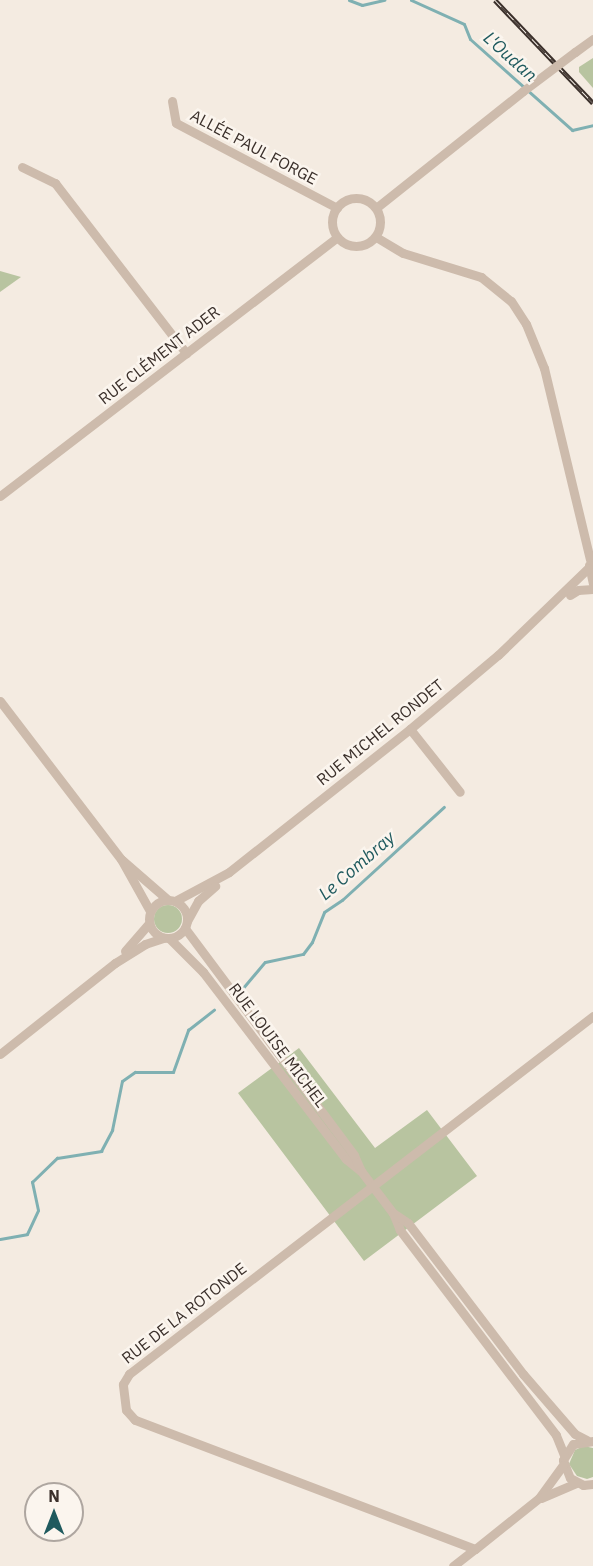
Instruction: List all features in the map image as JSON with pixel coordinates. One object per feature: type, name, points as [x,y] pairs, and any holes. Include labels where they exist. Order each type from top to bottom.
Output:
[{"type":"street","points":[[376,208],[523,91],[593,39]]},
{"type":"street","name":"ALLÉE PAUL FORGE","points":[[172,101],[176,123],[337,208]]},
{"type":"street","points":[[22,167],[55,183],[186,353]]},
{"type":"street","points":[[358,198],[376,208],[381,220],[376,237],[357,247],[337,237],[332,225],[337,208],[358,198]]},
{"type":"street","name":"RUE CLÉMENT ADER","points":[[0,496],[337,237]]},
{"type":"street","points":[[376,237],[403,253],[481,276],[511,301],[526,324],[544,368],[590,561],[593,584]]},
{"type":"street","points":[[582,529],[593,537]]},
{"type":"street","name":"RUE MICHEL RONDET","points":[[546,612],[590,561]]},
{"type":"street","name":"RUE MICHEL RONDET","points":[[186,925],[198,901],[229,872],[410,729],[546,612],[578,590],[593,589]]},
{"type":"street","points":[[0,701],[121,860],[150,911],[149,924],[154,933],[167,939]]},
{"type":"street","points":[[410,729],[460,792]]},
{"type":"street","points":[[0,1054],[115,963],[144,944],[167,939],[186,925],[184,909],[121,860]]},
{"type":"street","name":"RUE MICHEL RONDET","points":[[171,900],[229,872]]},
{"type":"street","points":[[150,911],[171,900]]},
{"type":"street","points":[[115,963],[149,924]]},
{"type":"street","name":"RUE LOUISE MICHEL","points":[[186,925],[354,1155],[361,1171],[393,1213],[400,1230],[556,1435],[564,1455]]},
{"type":"street","name":"RUE LOUISE MICHEL","points":[[167,939],[203,972],[346,1159],[361,1171]]},
{"type":"street","name":"RUE DE LA ROTONDE","points":[[475,1549],[135,1420],[122,1399],[123,1384],[129,1374],[593,1016]]},
{"type":"street","name":"RUE LOUISE MICHEL","points":[[393,1213],[408,1223],[523,1374],[575,1434],[590,1440]]},
{"type":"street","points":[[453,1566],[539,1498],[563,1466],[564,1455],[573,1444],[590,1440]]},
{"type":"street","points":[[563,1466],[593,1490]]},
{"type":"street","points":[[539,1498],[584,1484]]},
{"type":"green space","points":[[593,58],[593,88],[579,72],[579,67]]},
{"type":"green space","points":[[0,271],[21,277],[0,292]]},
{"type":"green space","points":[[168,905],[178,909],[182,919],[178,929],[168,933],[158,929],[154,919],[158,909]]},
{"type":"green space","points":[[299,1048],[375,1148],[427,1110],[477,1176],[364,1261],[238,1093]]},
{"type":"green space","points":[[584,1446],[593,1448],[593,1477],[587,1479],[577,1476],[569,1464],[575,1450]]},
{"type":"waterway","name":"L'Oudan","points":[[349,0],[362,5],[384,0]]},
{"type":"waterway","name":"L'Oudan","points":[[411,0],[464,24],[470,39],[572,130],[593,125]]},
{"type":"waterway","name":"Le Combray","points":[[242,989],[265,962],[303,954],[312,942],[324,912],[342,900],[444,807]]},
{"type":"waterway","name":"Le Combray","points":[[0,1239],[27,1234],[38,1210],[32,1182],[57,1158],[101,1151],[112,1130],[122,1081],[135,1072],[173,1072],[188,1030],[214,1010]]},
{"type":"railway","points":[[495,0],[593,103]]}]
